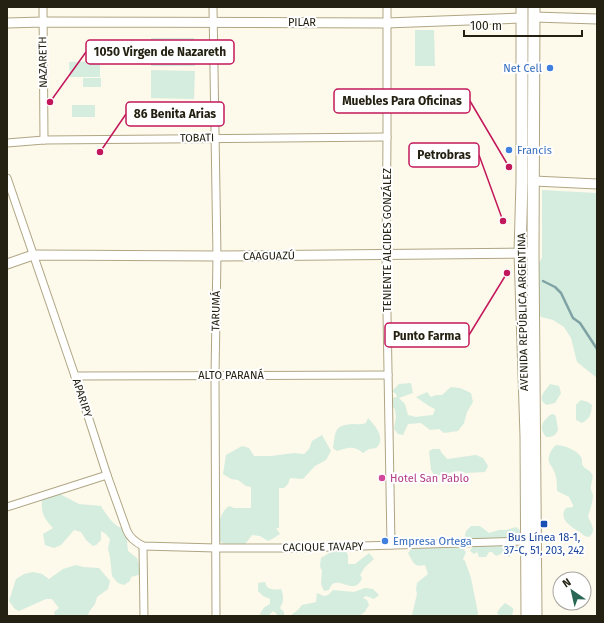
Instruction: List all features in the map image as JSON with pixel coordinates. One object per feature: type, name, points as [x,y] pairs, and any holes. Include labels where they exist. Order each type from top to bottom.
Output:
[{"type":"highway","name":"AVENIDA REPÚBLICA ARGENTINA","points":[[522,12],[522,181],[520,253],[526,424],[528,541],[527,616]]},
{"type":"highway","name":"AVENIDA REPÚBLICA ARGENTINA","points":[[534,12],[533,253],[536,616]]},
{"type":"street","name":"NAZARETH","points":[[42,7],[44,140]]},
{"type":"street","name":"TARUMÁ","points":[[213,7],[217,256],[215,375],[216,616]]},
{"type":"street","name":"TENIENTE ALCIDES GONZÁLEZ","points":[[386,7],[386,255],[391,546]]},
{"type":"street","name":"PILAR","points":[[7,23],[386,23],[522,12],[597,19]]},
{"type":"street","name":"TOBATI","points":[[7,143],[44,140],[387,137]]},
{"type":"street","name":"APARIPY","points":[[7,178],[126,531],[133,540],[143,546]]},
{"type":"street","points":[[534,181],[597,184]]},
{"type":"street","name":"CAAGUAZÚ","points":[[7,264],[33,255],[217,256],[533,253]]},
{"type":"street","name":"ALTO PARANÁ","points":[[75,376],[388,375]]},
{"type":"street","points":[[7,508],[107,475]]},
{"type":"street","name":"CACIQUE TAVAPY","points":[[143,546],[297,548],[528,541]]},
{"type":"street","points":[[143,546],[144,616]]},
{"type":"green space","points":[[415,30],[434,30],[435,66],[415,66]]},
{"type":"green space","points":[[151,38],[194,38],[195,66],[151,66]]},
{"type":"green space","points":[[100,61],[100,77],[70,77],[69,62]]},
{"type":"green space","points":[[151,70],[195,71],[194,99],[151,98]]},
{"type":"green space","points":[[83,78],[101,78],[101,87],[83,87]]},
{"type":"green space","points":[[72,105],[95,105],[95,117],[72,117]]},
{"type":"green space","points":[[542,190],[597,193],[597,378],[577,362],[571,338],[564,327],[553,320],[541,317],[537,306],[537,266],[542,258]]},
{"type":"green space","points":[[411,383],[413,393],[399,398],[405,404],[408,415],[416,417],[433,415],[435,409],[416,397],[427,392],[431,397],[442,395],[451,387],[460,388],[471,393],[473,402],[467,412],[464,423],[458,431],[444,433],[439,429],[430,430],[421,423],[408,424],[403,435],[398,434],[394,429],[396,417],[395,409],[388,404],[391,398],[397,397],[392,391],[399,384]]},
{"type":"green space","points":[[550,384],[559,386],[561,393],[555,403],[547,405],[542,400],[542,395]]},
{"type":"green space","points":[[581,400],[592,405],[590,416],[582,423],[576,420],[576,405]]},
{"type":"green space","points":[[552,414],[556,417],[558,430],[554,436],[546,437],[542,426],[544,421]]},
{"type":"green space","points":[[368,418],[379,432],[380,442],[376,448],[369,449],[363,453],[353,448],[337,451],[333,448],[335,434],[339,428],[353,424],[364,424]]},
{"type":"green space","points":[[322,435],[331,451],[326,460],[315,466],[303,479],[290,478],[288,484],[284,488],[279,488],[279,528],[276,528],[280,534],[268,541],[260,536],[252,535],[243,547],[227,546],[218,540],[219,522],[225,509],[229,506],[234,508],[251,508],[251,487],[223,474],[226,455],[242,446],[249,448],[254,456],[271,456],[294,453],[304,454],[309,449],[312,441]]},
{"type":"green space","points":[[556,445],[566,447],[577,452],[582,458],[583,466],[590,471],[593,476],[591,488],[593,498],[588,516],[593,532],[589,537],[584,536],[572,527],[564,518],[563,515],[566,508],[573,507],[573,505],[569,497],[557,491],[556,476],[549,463],[550,453]]},
{"type":"green space","points":[[433,449],[440,449],[447,459],[476,455],[483,458],[488,466],[485,472],[466,473],[458,471],[435,476],[431,470],[429,451]]},
{"type":"green space","points":[[58,493],[79,504],[101,506],[116,525],[130,529],[127,541],[128,551],[137,558],[142,574],[131,577],[130,581],[124,585],[118,583],[112,576],[108,549],[110,539],[101,531],[101,540],[93,546],[86,540],[81,532],[74,530],[61,545],[54,548],[45,545],[43,534],[53,528],[43,514],[42,498]]},
{"type":"green space","points":[[471,526],[480,526],[489,533],[516,527],[522,532],[520,541],[470,543],[464,539],[466,531]]},
{"type":"green space","points":[[432,540],[443,541],[461,546],[466,552],[463,559],[471,578],[478,613],[477,616],[412,615],[417,594],[417,583],[428,574],[425,565],[416,565],[408,553],[412,548],[428,543]]},
{"type":"green space","points":[[515,543],[518,547],[509,557],[503,553],[496,556],[492,552],[489,552],[486,557],[479,557],[477,552],[474,554],[470,551],[473,546]]},
{"type":"green space","points":[[331,552],[346,552],[348,555],[348,564],[355,564],[369,553],[374,559],[365,567],[360,575],[362,578],[357,585],[350,586],[334,583],[331,585],[329,590],[324,591],[321,584],[321,558]]},
{"type":"green space","points":[[76,565],[99,568],[110,581],[108,589],[97,597],[88,616],[55,616],[54,612],[59,608],[52,599],[46,599],[19,611],[15,609],[9,601],[16,579],[24,574],[33,572],[42,574],[49,579],[63,569]]},
{"type":"green space","points":[[265,582],[269,588],[274,590],[281,589],[283,599],[280,608],[284,612],[284,616],[277,616],[277,614],[273,611],[268,616],[259,616],[262,610],[270,604],[270,599],[263,596],[258,591],[258,583]]},
{"type":"green space","points":[[365,588],[373,589],[379,595],[374,599],[366,596],[363,598],[367,600],[369,605],[361,615],[291,615],[302,605],[316,602],[317,593],[324,596],[328,595],[333,590],[354,592]]},
{"type":"green space","points":[[505,603],[513,608],[512,615],[517,616],[496,616],[499,615],[497,613]]},
{"type":"waterway","points":[[543,281],[555,287],[561,293],[573,318],[580,323],[597,349]]},
{"type":"place","name":"Net Cell","points":[[550,68]]},
{"type":"place","name":"1050 Virgen de Nazareth","points":[[50,102]]},
{"type":"place","name":"Francis","points":[[509,150]]},
{"type":"place","name":"86 Benita Arias","points":[[100,152]]},
{"type":"place","name":"Muebles Para Oficinas","points":[[509,167]]},
{"type":"place","name":"Petrobras","points":[[503,221]]},
{"type":"place","name":"Punto Farma","points":[[507,273]]},
{"type":"place","name":"Hotel San Pablo","points":[[382,478]]},
{"type":"place","name":"Bus Línea 18-1, 37-C, 51, 203, 242","points":[[544,524]]},
{"type":"place","name":"Empresa Ortega","points":[[385,541]]}]
